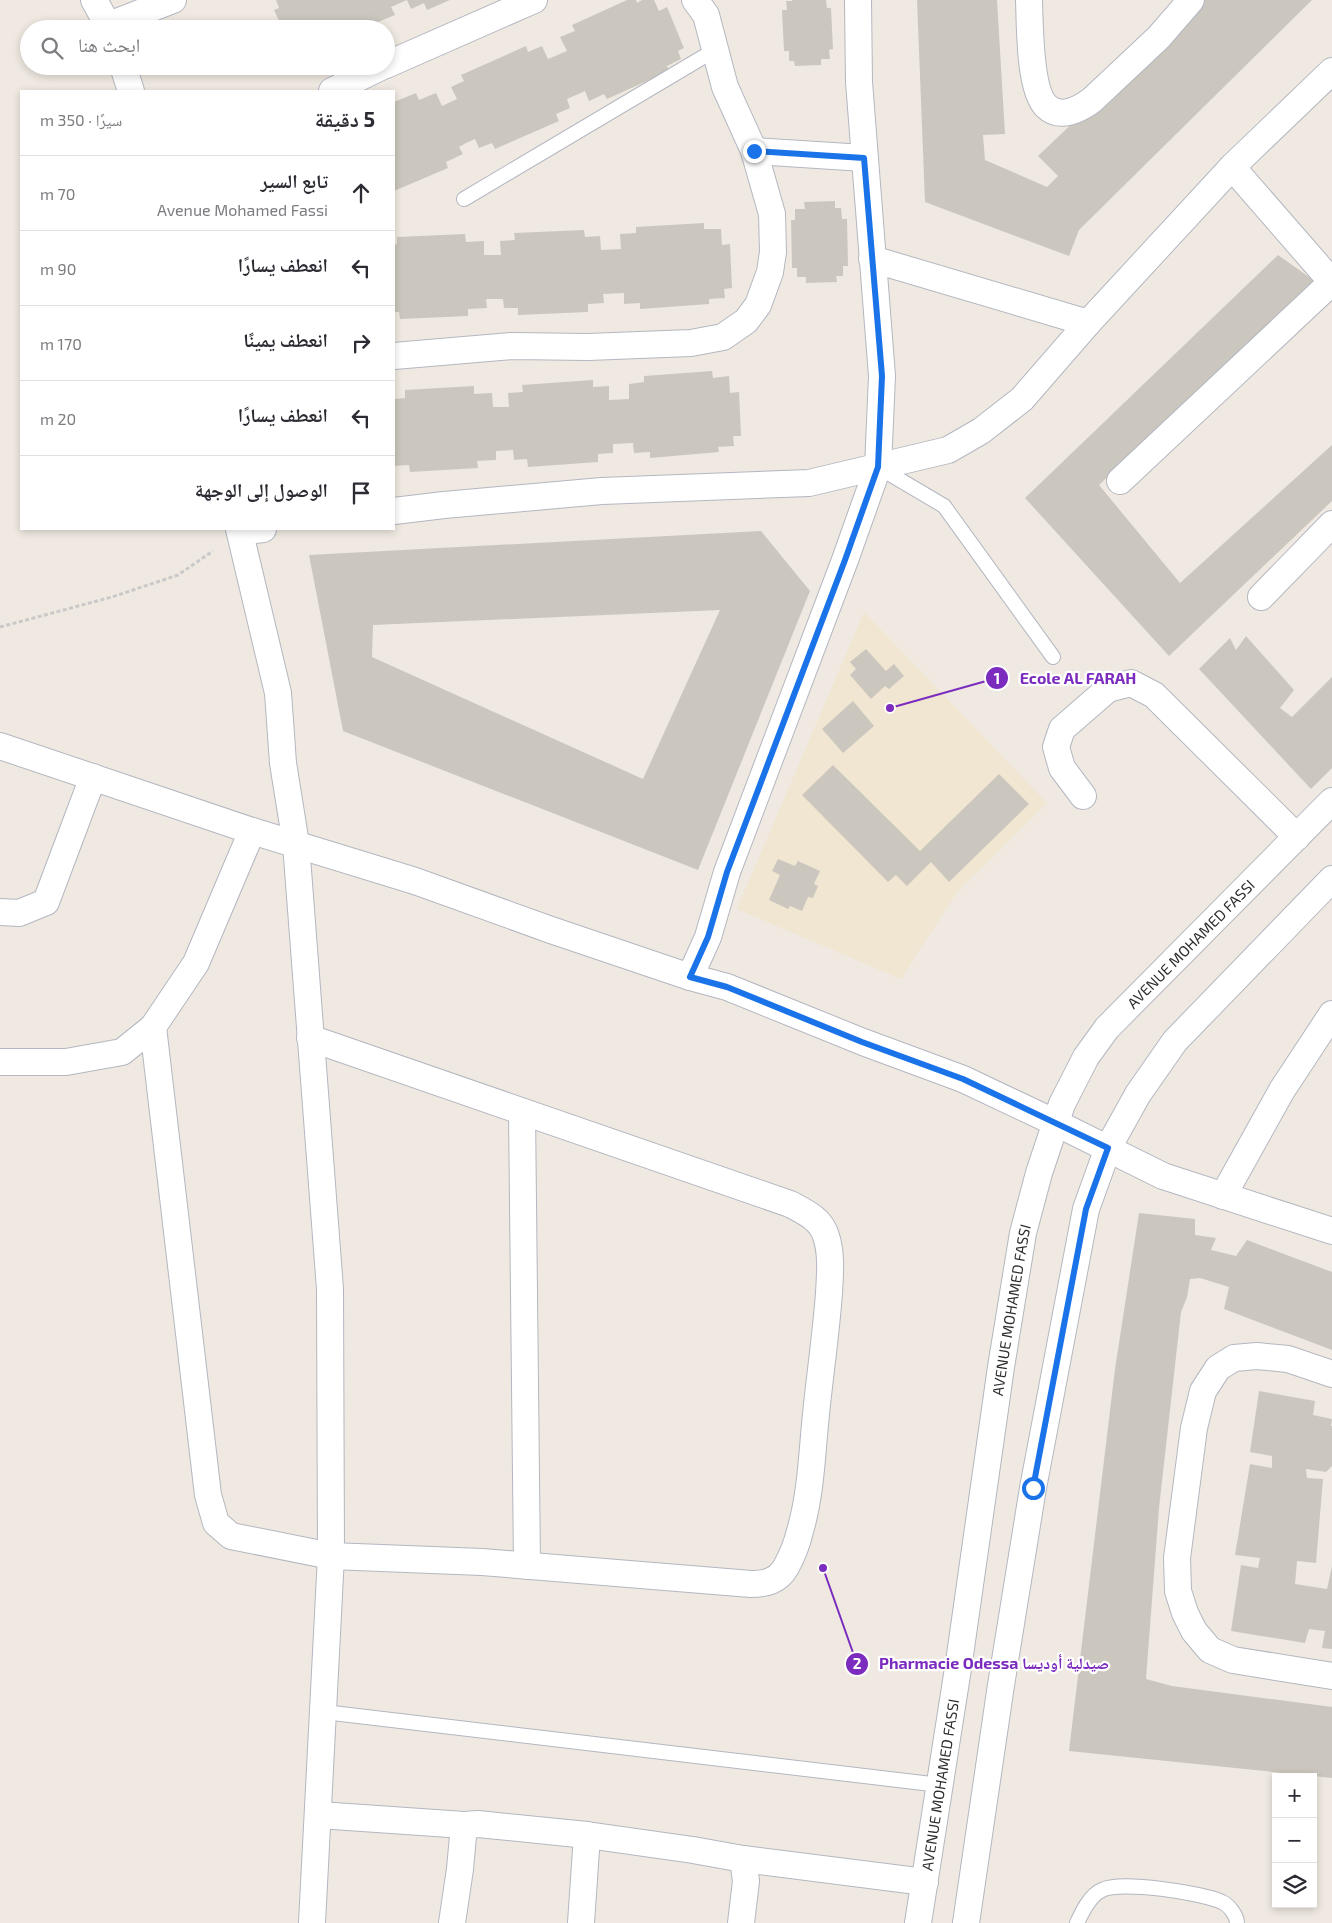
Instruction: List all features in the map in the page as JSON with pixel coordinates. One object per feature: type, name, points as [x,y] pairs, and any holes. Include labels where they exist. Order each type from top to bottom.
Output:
[{"type":"street","points":[[94,0],[105,20]]},
{"type":"street","points":[[126,20],[173,0]]},
{"type":"street","points":[[395,62],[534,0]]},
{"type":"street","points":[[395,356],[512,346],[588,347],[692,343],[723,337],[746,321],[758,305],[770,272],[773,252],[772,214],[754,151],[725,87],[706,15],[695,0]]},
{"type":"street","points":[[690,977],[708,937],[727,872],[845,560],[878,467],[882,376],[859,82],[858,0]]},
{"type":"street","points":[[1029,0],[1031,51],[1040,97],[1047,107],[1055,111],[1071,112],[1092,100],[1159,37],[1191,0]]},
{"type":"street","points":[[395,511],[444,504],[602,491],[809,482],[948,450],[981,431],[1022,400],[1088,323],[1232,168],[1332,71]]},
{"type":"street","points":[[126,75],[131,90]]},
{"type":"street","points":[[334,90],[366,75]]},
{"type":"street","points":[[754,151],[864,158]]},
{"type":"street","points":[[1120,481],[1332,282],[1232,168]]},
{"type":"street","points":[[872,259],[1088,323]]},
{"type":"street","points":[[1261,597],[1332,524]]},
{"type":"street","points":[[247,530],[278,693],[284,763],[296,844],[330,1288],[331,1556],[312,1923]]},
{"type":"street","points":[[1083,796],[1062,768],[1056,747],[1062,729],[1108,689],[1131,683],[1154,695],[1297,837]]},
{"type":"street","points":[[0,746],[252,830],[416,881],[551,930],[690,977],[727,987],[862,1042],[963,1079],[1056,1122],[1163,1176],[1332,1231]]},
{"type":"street","points":[[0,912],[19,913],[46,902],[93,777]]},
{"type":"street","name":"AVENUE MOHAMED FASSI","points":[[918,1923],[961,1653],[1001,1367],[1023,1233],[1056,1122],[1072,1082],[1086,1056],[1107,1028],[1332,801]]},
{"type":"street","points":[[0,1062],[66,1062],[122,1052],[153,1027],[196,963],[252,830]]},
{"type":"street","points":[[966,1923],[1001,1685],[1033,1488],[1086,1209],[1108,1148],[1138,1094],[1175,1041],[1332,879]]},
{"type":"street","points":[[1223,1196],[1282,1090],[1332,1014]]},
{"type":"street","points":[[153,1027],[208,1495],[216,1523],[230,1536],[331,1556],[482,1562],[751,1584],[763,1584],[778,1577],[794,1551],[801,1530],[807,1496],[828,1310],[829,1245],[825,1234],[815,1219],[790,1204],[310,1038]]},
{"type":"street","points":[[522,1112],[527,1566]]},
{"type":"street","points":[[1332,1374],[1288,1359],[1257,1356],[1234,1358],[1218,1368],[1203,1391],[1194,1428],[1177,1558],[1178,1591],[1185,1614],[1194,1630],[1210,1650],[1233,1660],[1332,1676]]},
{"type":"street","points":[[319,1815],[464,1825],[478,1824],[587,1835],[743,1859],[924,1882]]},
{"type":"street","points":[[452,1923],[464,1825]]},
{"type":"street","points":[[581,1923],[587,1835]]},
{"type":"street","points":[[741,1923],[746,1881],[743,1859]]},
{"type":"lane","points":[[464,199],[715,50]]},
{"type":"lane","points":[[878,467],[944,506],[1053,657]]},
{"type":"lane","points":[[324,1712],[940,1785]]},
{"type":"lane","points":[[1078,1923],[1084,1908],[1102,1890],[1130,1885],[1198,1895],[1224,1903],[1237,1918],[1237,1923]]},
{"type":"path","points":[[0,627],[112,597],[178,575],[247,530]]},
{"type":"shaded area","points":[[864,612],[1047,803],[957,892],[901,979],[737,909]]},
{"type":"building","points":[[276,0],[407,0],[391,7],[395,15],[383,20],[279,20],[274,10],[279,8]]},
{"type":"building","points":[[407,0],[450,0],[427,10],[424,3],[411,9]]},
{"type":"building","points":[[627,0],[636,0],[637,3],[642,0],[654,0],[659,11],[667,7],[684,48],[678,51],[681,59],[667,66],[669,71],[607,99],[604,94],[589,101],[585,91],[567,99],[570,108],[556,114],[559,121],[495,149],[492,143],[479,148],[475,139],[459,147],[463,154],[446,162],[448,168],[395,191],[395,102],[416,93],[419,100],[436,93],[442,106],[457,99],[451,87],[464,81],[461,75],[526,46],[528,52],[542,46],[548,59],[567,51],[560,37],[575,31],[572,25]]},
{"type":"building","points":[[826,0],[827,8],[831,8],[833,49],[829,50],[830,59],[821,59],[821,65],[795,66],[794,61],[789,61],[789,51],[784,51],[782,10],[787,10],[786,1]]},
{"type":"building","points":[[917,0],[997,0],[1005,134],[983,135],[985,160],[1047,187],[1058,176],[1038,156],[1202,0],[1312,0],[1079,230],[1069,256],[925,202]]},
{"type":"building","points":[[835,201],[835,208],[841,208],[842,219],[847,219],[848,266],[843,266],[843,276],[836,276],[837,282],[806,283],[806,277],[797,277],[797,268],[792,268],[791,220],[795,220],[795,209],[805,209],[804,202]]},
{"type":"building","points":[[704,223],[704,229],[721,229],[722,245],[730,244],[732,288],[724,289],[725,298],[709,299],[709,304],[640,309],[640,303],[624,304],[624,293],[603,294],[604,303],[588,304],[588,312],[518,315],[518,308],[504,308],[503,299],[486,299],[487,308],[468,309],[468,316],[400,319],[399,312],[395,312],[395,245],[397,244],[397,237],[465,234],[466,242],[484,241],[484,255],[501,255],[500,241],[515,240],[514,233],[584,230],[585,237],[600,236],[601,250],[621,249],[620,234],[636,233],[636,227]]},
{"type":"building","points":[[1278,255],[1316,282],[1099,485],[1180,583],[1332,445],[1332,501],[1169,656],[1025,498]]},
{"type":"building","points":[[712,371],[713,378],[729,376],[730,393],[739,392],[741,436],[733,436],[734,446],[718,447],[719,452],[650,458],[650,452],[634,453],[633,443],[613,444],[613,453],[598,454],[598,462],[528,467],[527,459],[514,460],[513,450],[496,451],[496,460],[477,461],[478,468],[410,472],[409,465],[395,466],[395,399],[405,398],[405,390],[474,386],[474,394],[492,393],[493,407],[509,407],[508,393],[523,392],[522,385],[593,380],[593,387],[609,386],[609,400],[629,399],[629,384],[644,382],[644,376]]},
{"type":"building","points":[[761,531],[810,591],[698,870],[343,731],[309,555]],"holes":[[[720,610],[643,779],[372,657],[373,625]]]},
{"type":"building","points":[[1246,636],[1294,690],[1280,708],[1292,717],[1332,677],[1332,768],[1311,789],[1199,669],[1230,638],[1236,650]]},
{"type":"building","points":[[866,649],[886,671],[894,664],[904,676],[889,689],[885,686],[871,699],[850,675],[856,669],[850,662]]},
{"type":"building","points":[[853,701],[874,726],[843,753],[822,729]]},
{"type":"building","points":[[833,765],[920,851],[999,774],[1029,804],[949,882],[931,862],[907,886],[896,875],[888,882],[802,795]]},
{"type":"building","points":[[778,859],[795,866],[798,861],[820,871],[814,884],[818,886],[813,898],[808,897],[802,911],[790,906],[788,909],[769,900],[780,875],[772,871]]},
{"type":"building","points":[[1139,1213],[1195,1219],[1195,1235],[1216,1238],[1211,1250],[1236,1256],[1247,1240],[1332,1272],[1332,1350],[1224,1309],[1229,1287],[1200,1278],[1190,1279],[1187,1297],[1181,1312],[1159,1508],[1146,1679],[1172,1686],[1332,1707],[1332,1778],[1317,1776],[1317,1773],[1283,1773],[1069,1751],[1115,1369]]},
{"type":"building","points":[[1259,1391],[1315,1401],[1313,1415],[1332,1419],[1332,1466],[1326,1472],[1306,1469],[1307,1478],[1323,1479],[1316,1563],[1297,1561],[1295,1584],[1327,1589],[1332,1566],[1332,1649],[1322,1648],[1325,1631],[1309,1629],[1305,1643],[1231,1631],[1241,1565],[1258,1568],[1260,1558],[1235,1555],[1250,1464],[1272,1468],[1272,1456],[1250,1452]]},
{"type":"place","name":"Ecole AL FARAH","points":[[890,708]]},
{"type":"place","name":"Pharmacie Odessa صيدلية أوديسا","points":[[823,1568]]},
{"type":"route","points":[[754,151],[864,158],[882,376],[878,467],[845,560],[727,872],[708,937],[690,977],[727,987],[862,1042],[963,1079],[1108,1148],[1086,1209],[1033,1488]]}]
